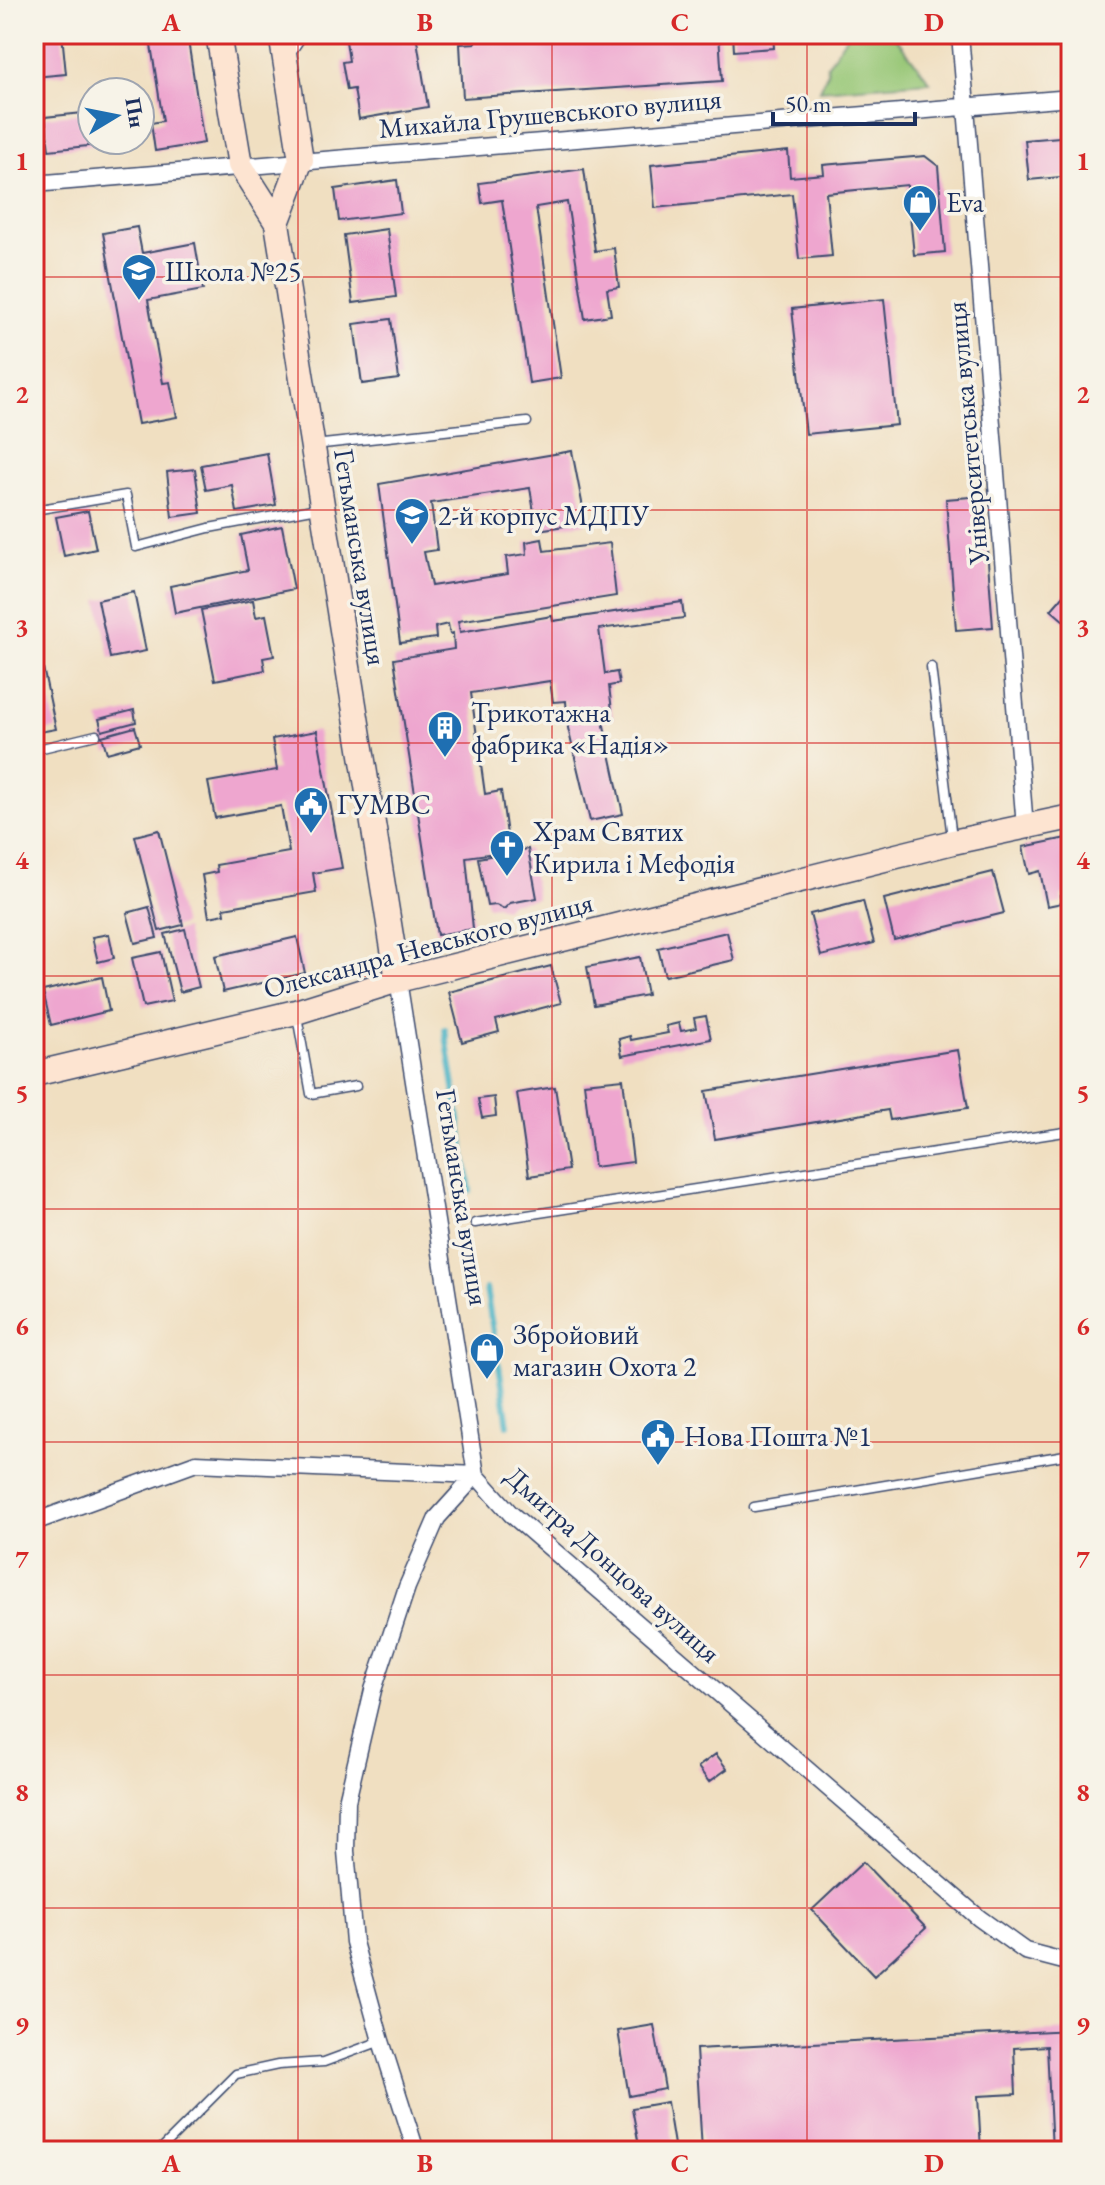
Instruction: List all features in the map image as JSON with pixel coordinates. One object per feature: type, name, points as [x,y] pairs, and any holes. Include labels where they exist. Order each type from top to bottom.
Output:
[{"type":"street","name":"Гетьманська вулиця","points":[[218,34],[240,165],[277,223],[476,1475]]},
{"type":"street","points":[[277,223],[301,160],[281,34]]},
{"type":"street","name":"Університетська вулиця","points":[[960,34],[1025,827]]},
{"type":"street","name":"Михайла Грушевського вулиця","points":[[34,184],[1071,98]]},
{"type":"street","name":"Олександра Невського вулиця","points":[[34,1074],[296,1012],[398,980],[953,842],[1071,817]]},
{"type":"street","name":"Дмитра Донцова вулиця","points":[[34,1522],[196,1463],[476,1475],[511,1514],[979,1918],[1025,1951],[1071,1963]]},
{"type":"street","points":[[416,2151],[354,1942],[346,1851],[347,1801],[373,1690],[407,1587],[437,1518],[476,1475]]},
{"type":"lane","points":[[285,61],[300,39],[299,34]]},
{"type":"lane","points":[[313,445],[527,422]]},
{"type":"lane","points":[[34,510],[126,495],[136,547],[209,528],[323,507]]},
{"type":"lane","points":[[931,667],[953,842]]},
{"type":"lane","points":[[34,750],[96,735]]},
{"type":"lane","points":[[296,1012],[311,1094],[356,1086]]},
{"type":"lane","points":[[475,1223],[1071,1131]]},
{"type":"lane","points":[[754,1507],[1071,1454]]},
{"type":"lane","points":[[159,2151],[236,2074],[278,2065],[324,2062],[381,2041]]},
{"type":"green space","points":[[848,34],[893,34],[930,82],[820,90],[828,72],[827,66]]},
{"type":"building","points":[[34,34],[62,34],[66,74],[34,77]]},
{"type":"building","points":[[187,34],[204,143],[156,151],[156,122],[163,121],[150,39]]},
{"type":"building","points":[[345,34],[416,34],[428,107],[359,119],[354,89],[347,90],[342,62],[349,61]]},
{"type":"building","points":[[474,34],[564,34],[565,38],[622,34],[719,34],[722,81],[463,98],[460,44],[475,43]]},
{"type":"building","points":[[733,34],[773,34],[774,48],[734,51]]},
{"type":"building","points":[[76,114],[76,147],[49,150],[45,117]]},
{"type":"building","points":[[1071,136],[1071,176],[1029,180],[1025,140]]},
{"type":"building","points":[[788,151],[790,177],[824,174],[823,165],[925,156],[938,166],[945,252],[914,255],[907,185],[826,193],[832,256],[799,259],[792,194],[655,208],[651,165]]},
{"type":"building","points":[[584,169],[595,251],[614,248],[619,287],[607,289],[611,315],[585,319],[567,202],[536,207],[561,378],[529,383],[502,200],[482,203],[479,183]]},
{"type":"building","points":[[397,180],[401,213],[339,221],[335,189]]},
{"type":"building","points":[[137,227],[142,253],[195,243],[203,290],[148,300],[163,383],[170,382],[177,417],[138,424],[103,233]]},
{"type":"building","points":[[387,229],[396,297],[353,303],[344,235]]},
{"type":"building","points":[[884,299],[897,425],[806,434],[792,309]]},
{"type":"building","points":[[391,319],[399,379],[362,384],[354,324]]},
{"type":"building","name":"Трикотажна фабрика «Надія»","points":[[572,451],[586,523],[537,530],[530,488],[431,503],[437,550],[424,552],[431,586],[508,574],[506,557],[527,554],[526,542],[542,539],[544,551],[610,543],[616,596],[458,621],[460,632],[552,616],[553,621],[682,602],[684,618],[599,629],[605,674],[617,672],[619,684],[609,686],[613,719],[603,721],[623,814],[590,821],[568,728],[566,701],[553,702],[550,681],[471,693],[485,794],[501,791],[508,842],[492,846],[495,853],[466,857],[473,929],[437,935],[394,659],[454,649],[453,633],[450,634],[448,624],[435,627],[436,638],[400,643],[379,484]]},
{"type":"building","points":[[267,453],[276,505],[237,512],[232,485],[206,490],[201,465]]},
{"type":"building","points":[[195,469],[201,513],[172,517],[167,472]]},
{"type":"building","points":[[983,496],[993,627],[956,630],[946,499]]},
{"type":"building","points":[[88,511],[96,549],[64,556],[56,517]]},
{"type":"building","points":[[282,526],[294,589],[175,613],[170,586],[248,570],[241,535]]},
{"type":"building","points":[[1071,587],[1071,627],[1051,610]]},
{"type":"building","points":[[134,592],[146,651],[110,658],[98,600]]},
{"type":"building","points":[[253,600],[256,617],[266,615],[274,656],[263,658],[265,670],[215,680],[201,610]]},
{"type":"building","points":[[34,625],[56,729],[34,733]]},
{"type":"building","points":[[134,710],[136,722],[102,731],[99,719]]},
{"type":"building","points":[[135,727],[140,744],[107,753],[102,736]]},
{"type":"building","name":"ГУМВС","points":[[317,731],[342,868],[313,873],[316,892],[224,908],[225,914],[209,917],[202,875],[217,872],[216,865],[289,852],[281,806],[215,818],[208,782],[277,770],[272,739]]},
{"type":"building","points":[[159,830],[183,925],[159,931],[135,836]]},
{"type":"building","points":[[1071,837],[1071,874],[1068,875],[1071,893],[1061,896],[1062,903],[1047,906],[1040,871],[1029,874],[1023,847]]},
{"type":"building","name":"Храм Святих Кирила і Мефодія","points":[[528,849],[537,898],[510,903],[504,909],[496,905],[487,906],[478,858]]},
{"type":"building","points":[[993,872],[1004,913],[894,940],[884,899]]},
{"type":"building","points":[[863,901],[874,943],[821,956],[810,914]]},
{"type":"building","points":[[149,907],[157,938],[135,943],[127,913]]},
{"type":"building","points":[[185,929],[199,987],[180,992],[165,934]]},
{"type":"building","points":[[727,932],[734,960],[665,976],[658,948]]},
{"type":"building","points":[[109,934],[114,958],[98,962],[92,937]]},
{"type":"building","points":[[297,937],[305,973],[223,992],[215,956]]},
{"type":"building","points":[[161,952],[172,1001],[143,1007],[132,958]]},
{"type":"building","points":[[640,957],[647,995],[594,1005],[587,967]]},
{"type":"building","points":[[551,966],[561,1003],[496,1020],[499,1032],[462,1042],[449,992]]},
{"type":"building","points":[[102,977],[109,1011],[51,1025],[43,991]]},
{"type":"building","points":[[706,1016],[711,1039],[622,1056],[619,1039],[630,1036],[631,1040],[668,1033],[666,1026],[679,1023],[681,1031],[696,1028],[694,1018]]},
{"type":"building","points":[[958,1050],[968,1108],[890,1120],[888,1110],[715,1139],[706,1091]]},
{"type":"building","points":[[623,1079],[633,1162],[594,1167],[584,1083]]},
{"type":"building","points":[[555,1087],[568,1170],[529,1176],[517,1093]]},
{"type":"building","points":[[494,1097],[496,1116],[482,1118],[478,1099]]},
{"type":"building","points":[[716,1754],[727,1769],[709,1782],[698,1767]]},
{"type":"building","points":[[863,1862],[926,1928],[874,1976],[812,1910]]},
{"type":"building","points":[[654,2025],[665,2089],[629,2096],[618,2031]]},
{"type":"building","points":[[1071,2030],[1071,2151],[1052,2151],[1047,2046],[1014,2048],[1016,2094],[978,2096],[981,2151],[702,2151],[696,2049]]},
{"type":"building","points":[[667,2102],[675,2151],[640,2151],[632,2108]]},
{"type":"waterway","points":[[445,1029],[470,1191]]},
{"type":"waterway","points":[[486,1289],[495,1344]]},
{"type":"waterway","points":[[499,1365],[508,1425]]},
{"type":"place","name":"Eva","points":[[920,233]]},
{"type":"place","name":"Школа №25","points":[[139,302]]},
{"type":"place","name":"2-й корпус МДПУ","points":[[412,546]]},
{"type":"place","name":"Трикотажна фабрика «Надія»","points":[[445,759]]},
{"type":"place","name":"ГУМВС","points":[[311,835]]},
{"type":"place","name":"Храм Святих Кирила і Мефодія","points":[[507,878]]},
{"type":"place","name":"Збройовий магазин Охота 2","points":[[487,1381]]},
{"type":"place","name":"Нова Пошта №1","points":[[658,1467]]}]
